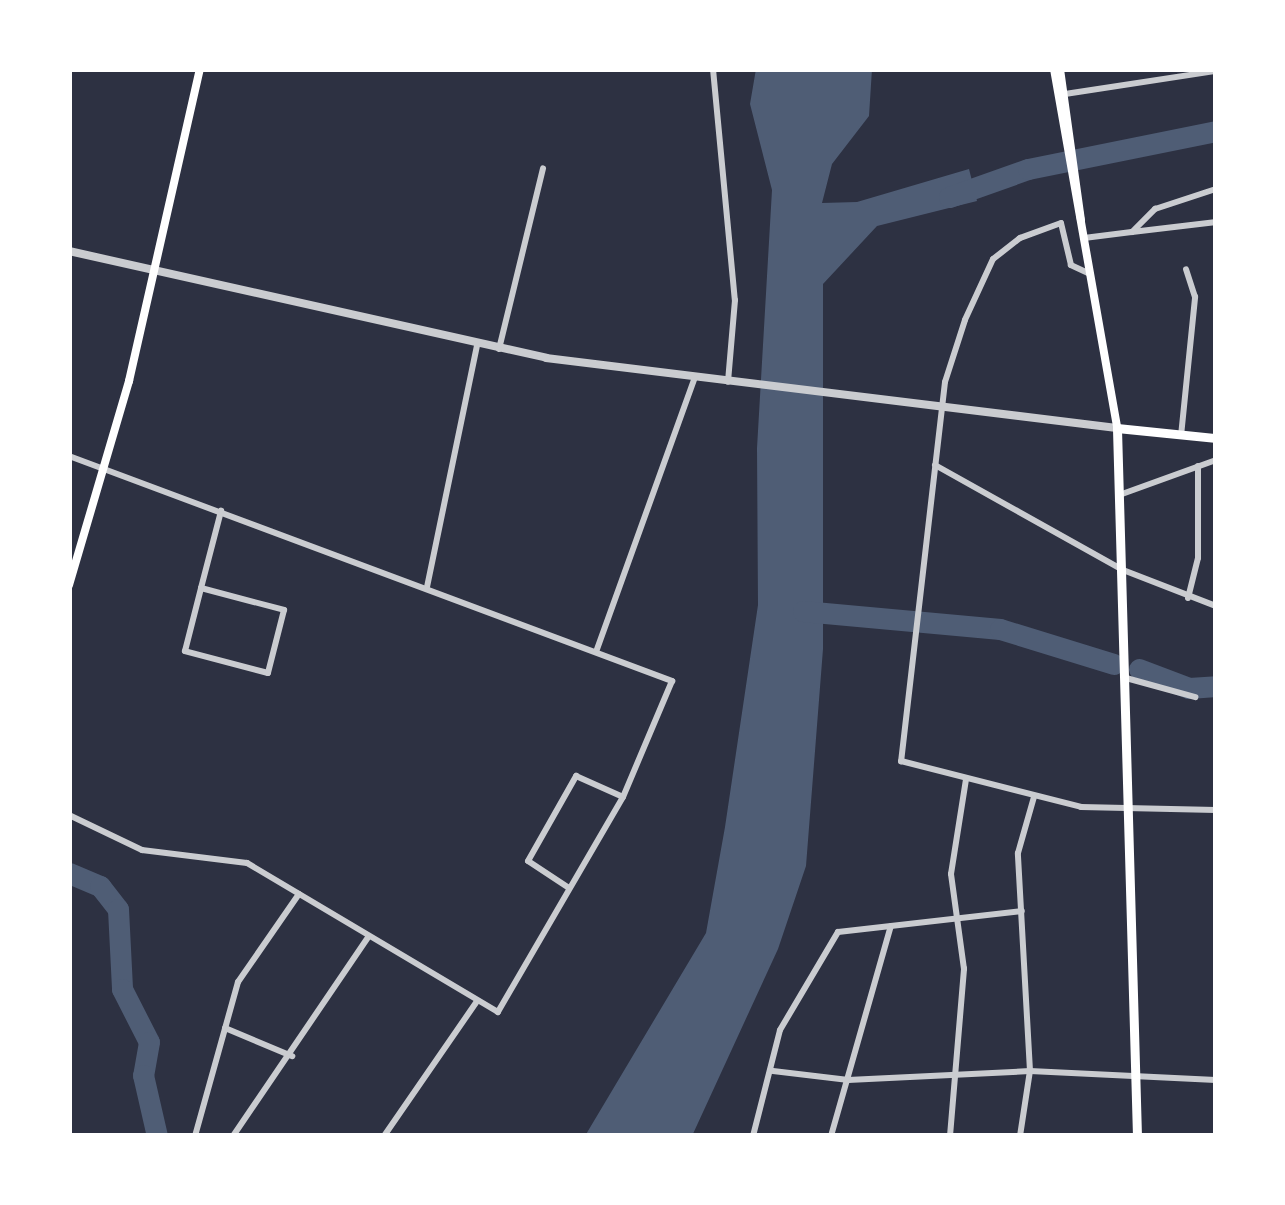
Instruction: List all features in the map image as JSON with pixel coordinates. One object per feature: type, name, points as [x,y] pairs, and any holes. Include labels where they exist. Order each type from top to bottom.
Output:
[{"type":"main road","points":[[69,585],[106,468],[200,69]]},
{"type":"main road","points":[[1057,69],[1117,428],[1122,494],[1137,1136]]},
{"type":"main road","points":[[1117,428],[1216,439]]},
{"type":"street","points":[[713,69],[735,300],[728,382]]},
{"type":"street","points":[[1062,100],[1216,71]]},
{"type":"street","points":[[500,350],[543,168]]},
{"type":"street","points":[[1132,232],[1155,209],[1216,189]]},
{"type":"street","points":[[1083,238],[1216,222]]},
{"type":"street","points":[[1088,273],[1071,265],[1061,223],[1001,248],[965,320],[941,410],[901,761],[1034,797],[1129,810],[1216,810]]},
{"type":"street","points":[[69,250],[500,350],[941,410],[1117,428]]},
{"type":"street","points":[[1180,436],[1195,297],[1186,268]]},
{"type":"street","points":[[427,587],[477,345]]},
{"type":"street","points":[[596,652],[694,377]]},
{"type":"street","points":[[69,456],[672,681],[623,797],[498,1012],[231,857],[142,850],[69,815]]},
{"type":"street","points":[[1122,494],[1216,460]]},
{"type":"street","points":[[934,466],[1123,571],[1216,606]]},
{"type":"street","points":[[1188,598],[1198,557],[1198,466]]},
{"type":"street","points":[[201,588],[284,610],[268,673],[184,651],[221,511]]},
{"type":"street","points":[[1126,678],[1195,698]]},
{"type":"street","points":[[569,888],[528,861],[576,776],[623,797]]},
{"type":"street","points":[[950,1136],[964,969],[951,874],[967,779]]},
{"type":"street","points":[[1020,1136],[1030,1071],[1018,853],[1034,797]]},
{"type":"street","points":[[195,1136],[238,982],[299,894]]},
{"type":"street","points":[[1216,904],[1216,1054]]},
{"type":"street","points":[[753,1136],[780,1030],[838,932],[1022,911]]},
{"type":"street","points":[[831,1136],[892,924]]},
{"type":"street","points":[[232,1136],[292,1056],[368,937]]},
{"type":"street","points":[[383,1136],[477,1000]]},
{"type":"street","points":[[225,1028],[292,1056]]},
{"type":"street","points":[[773,1071],[848,1080],[1030,1071],[1216,1080]]},
{"type":"water","points":[[756,69],[872,69],[869,116],[832,164],[822,203],[857,202],[969,169],[977,201],[877,226],[823,284],[823,649],[806,866],[778,949],[692,1136],[585,1136],[706,933],[725,827],[758,605],[757,448],[772,190],[750,104]]},
{"type":"waterway","points":[[949,197],[1028,169],[1216,131]]},
{"type":"waterway","points":[[803,611],[1000,629],[1114,664]]},
{"type":"waterway","points":[[1139,669],[1189,688],[1216,686]]},
{"type":"waterway","points":[[69,873],[100,886],[118,909],[122,989],[149,1042],[143,1075],[157,1136]]}]
